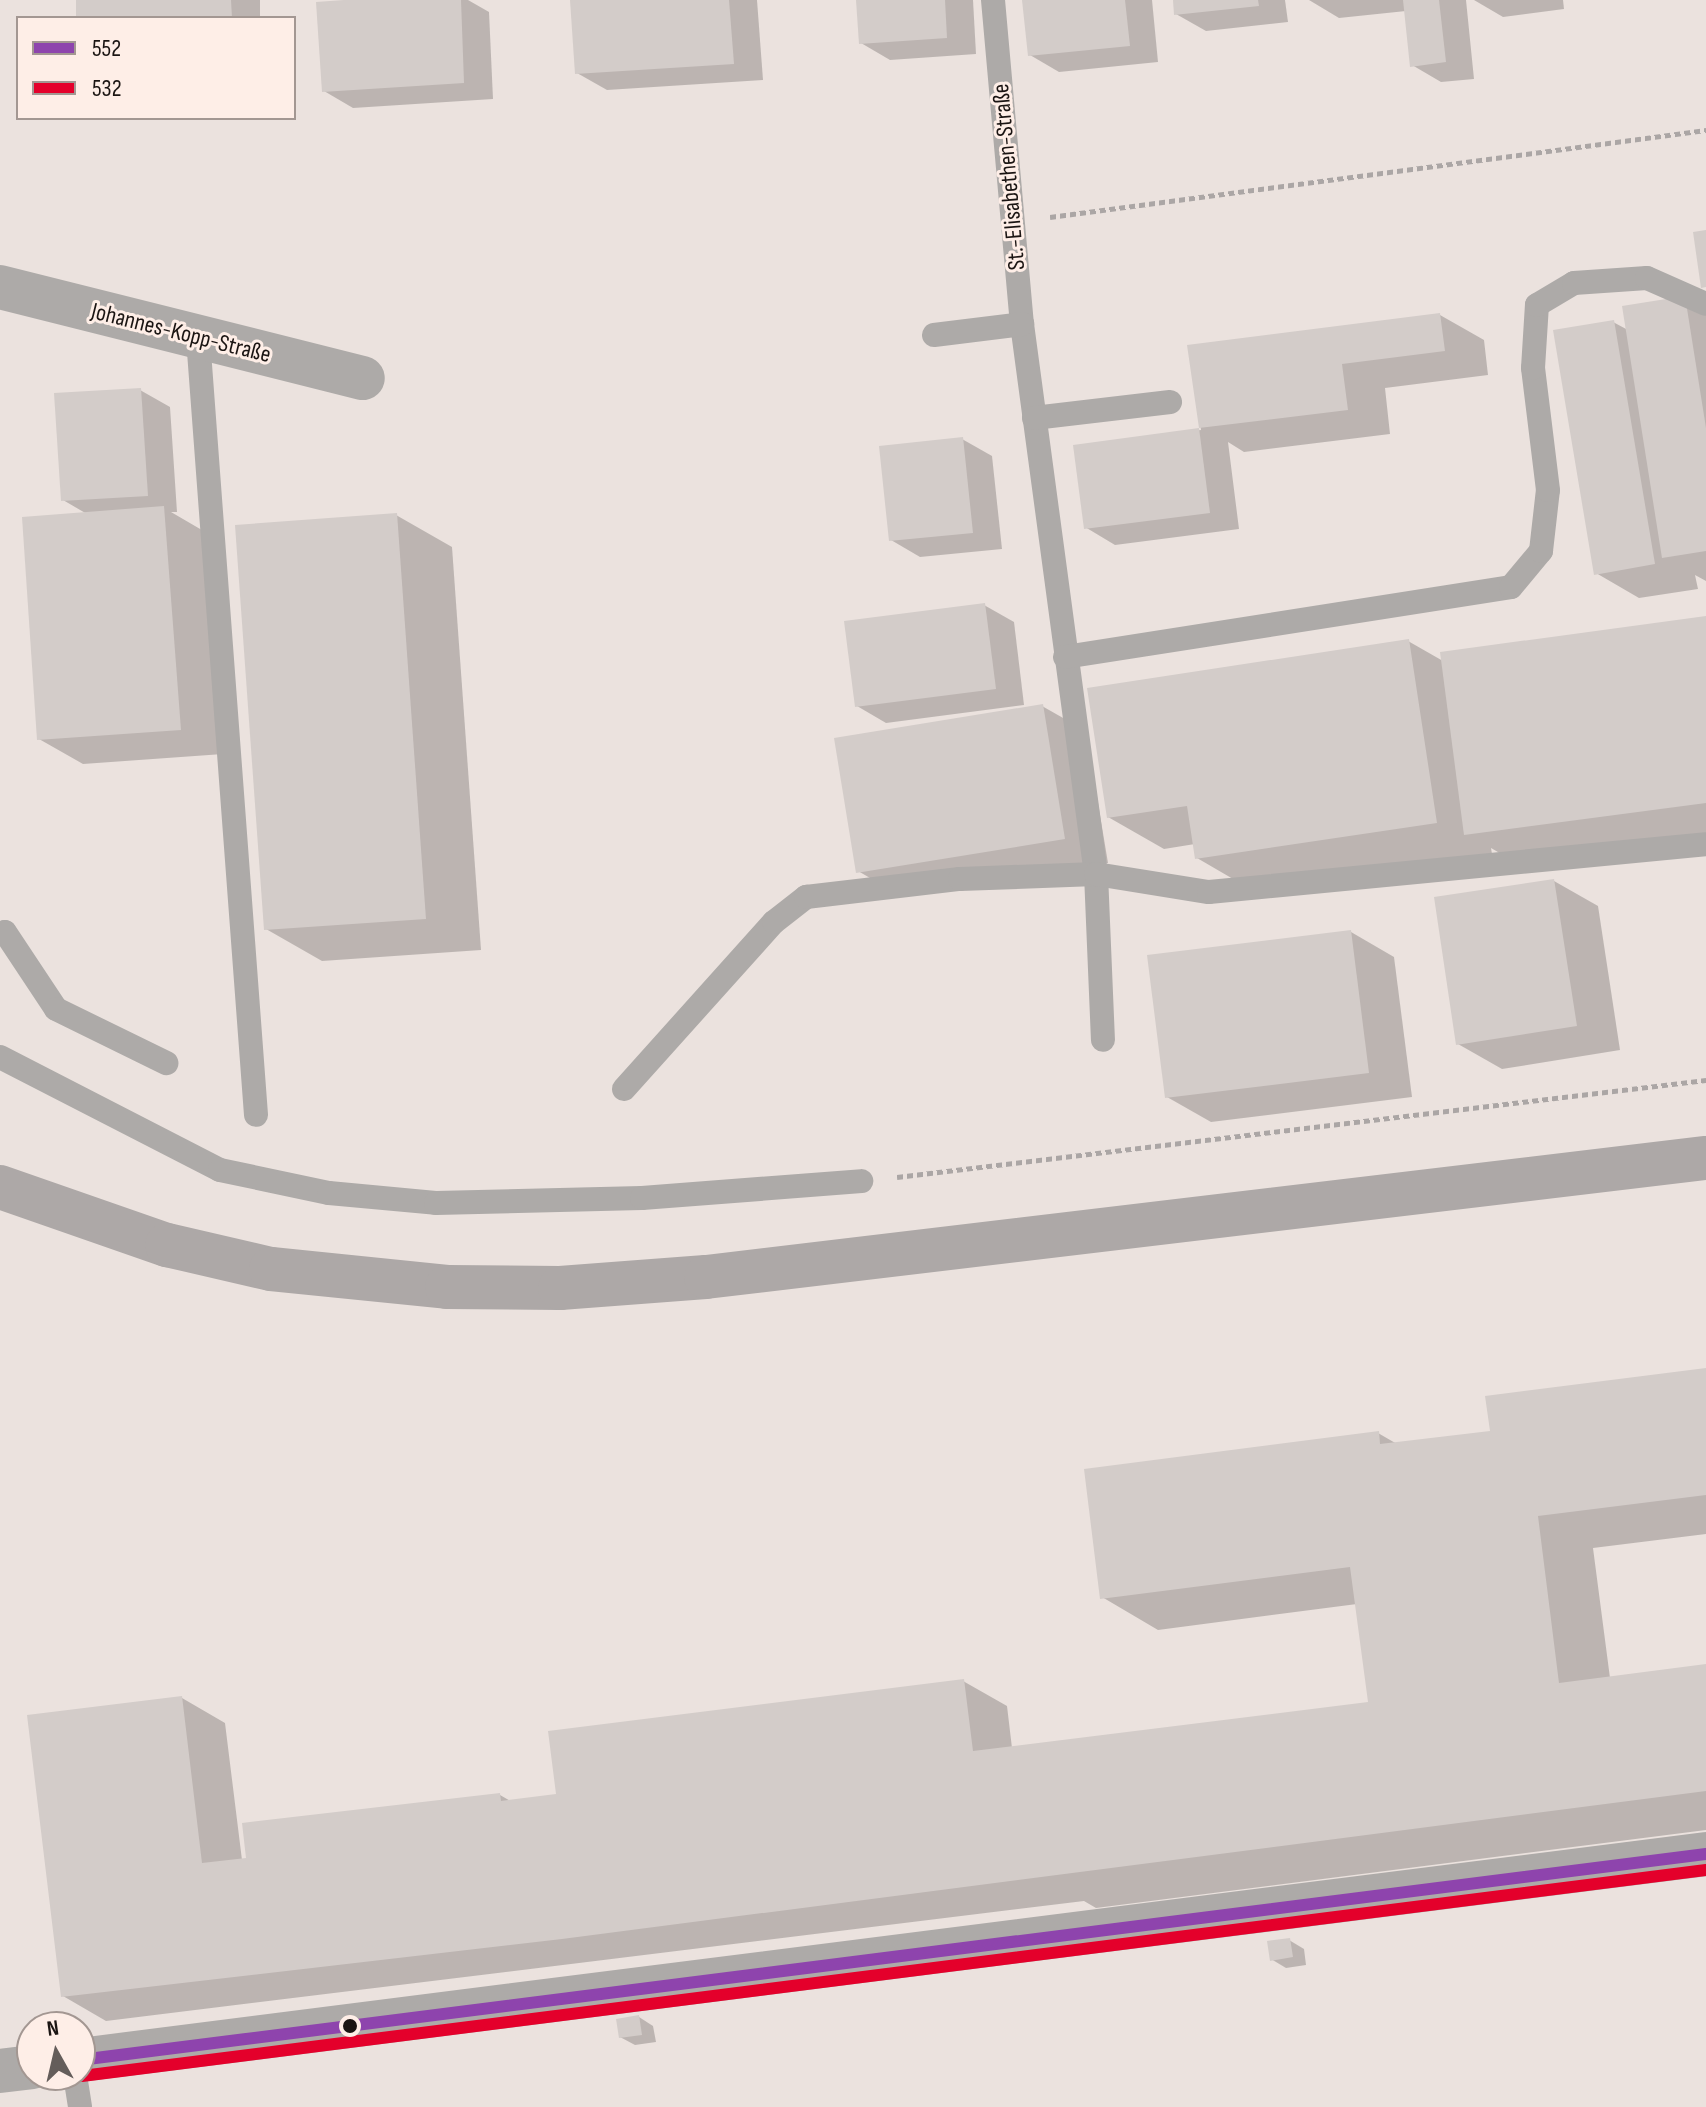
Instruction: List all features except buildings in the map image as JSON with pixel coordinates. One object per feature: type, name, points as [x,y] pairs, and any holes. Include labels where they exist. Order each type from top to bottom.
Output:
[{"type":"main road","points":[[0,1187],[167,1245],[271,1269],[447,1287],[560,1288],[706,1277],[1706,1158]]},
{"type":"street","name":"Johannes-Kopp-Straße","points":[[0,287],[363,378]]},
{"type":"street","points":[[96,2058],[1706,1854]]},
{"type":"lane","name":"St.-Elisabethen-Straße","points":[[993,0],[1025,353],[1096,874],[1103,1040]]},
{"type":"lane","points":[[1065,657],[1511,587],[1541,551],[1548,490],[1533,368],[1537,305],[1574,283],[1647,278],[1706,304]]},
{"type":"lane","points":[[934,335],[1022,324]]},
{"type":"lane","points":[[198,338],[256,1115]]},
{"type":"lane","points":[[1034,418],[1170,402]]},
{"type":"lane","points":[[624,1089],[774,922],[806,897],[960,879],[1096,874],[1209,892],[1706,844]]},
{"type":"lane","points":[[0,934],[5,932],[56,1009],[166,1063]]},
{"type":"lane","points":[[0,1057],[220,1170],[329,1193],[436,1203],[642,1198],[861,1181]]},
{"type":"path","points":[[1013,222],[1706,130]]},
{"type":"path","points":[[861,1181],[1706,1080]]},
{"type":"transit line","name":"552","points":[[96,2058],[1706,1854]]},
{"type":"transit line","name":"532","points":[[96,2074],[1706,1870]]}]
